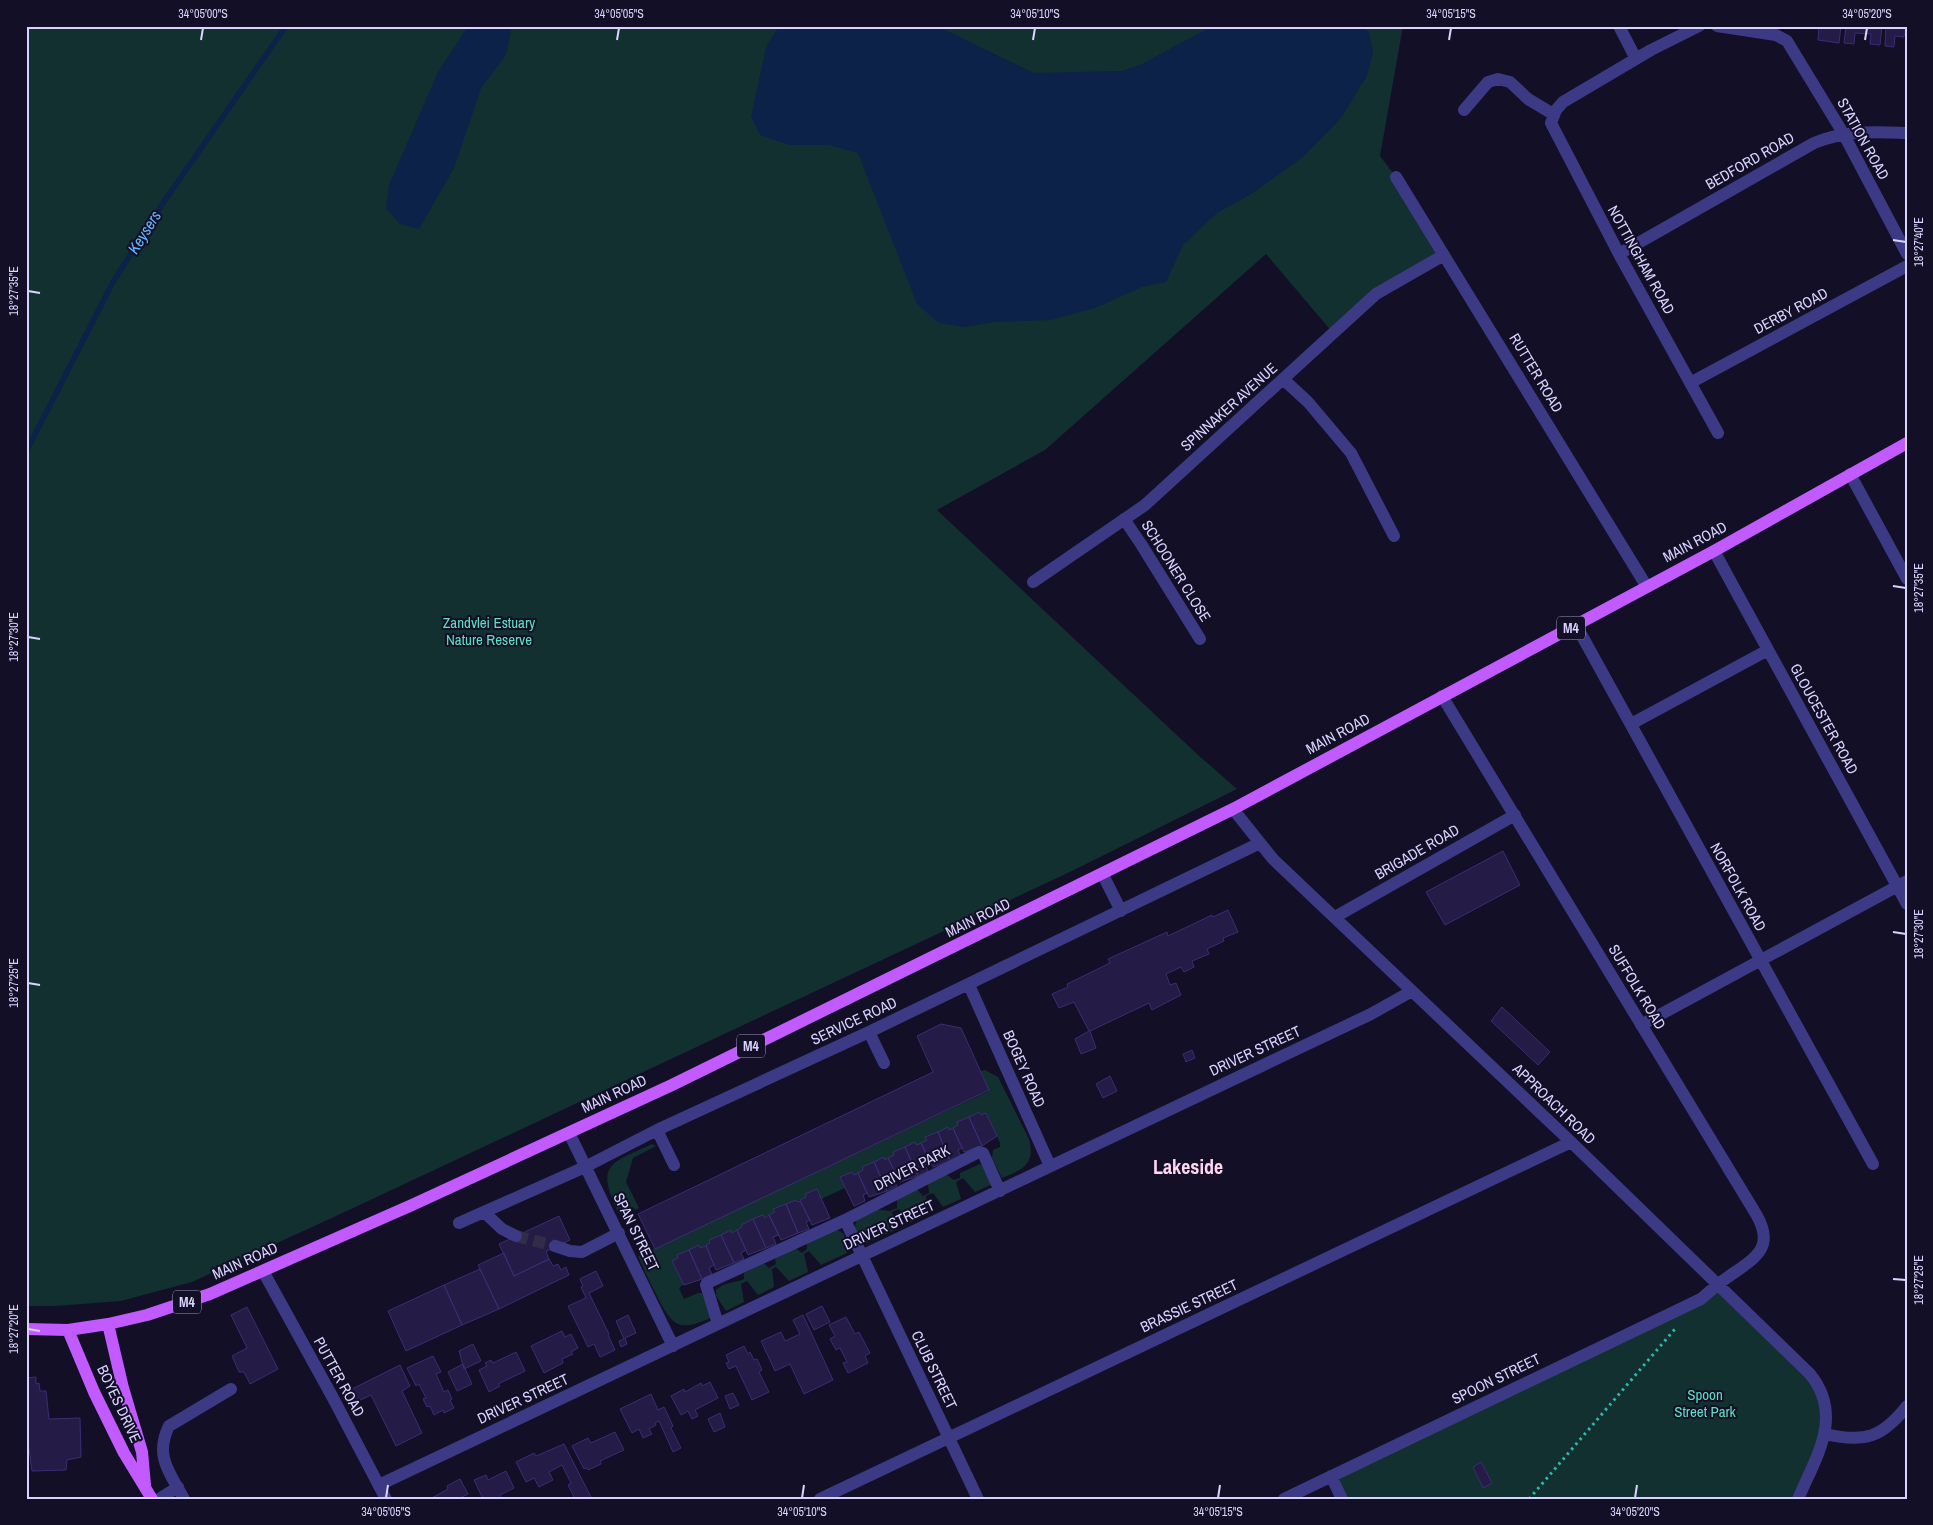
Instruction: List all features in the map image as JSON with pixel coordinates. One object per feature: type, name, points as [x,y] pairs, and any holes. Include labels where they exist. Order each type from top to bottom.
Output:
[{"type":"main road","name":"MAIN ROAD","points":[[26,1329],[68,1330],[108,1324],[147,1315],[210,1294],[569,1133],[690,1076],[1233,810],[1714,550],[1907,443]]},
{"type":"main road","name":"BOYES DRIVE","points":[[108,1324],[123,1388],[142,1452],[149,1494]]},
{"type":"main road","name":"BOYES DRIVE","points":[[68,1330],[94,1392],[119,1444],[149,1494]]},
{"type":"street","points":[[1618,26],[1636,59]]},
{"type":"street","points":[[1464,110],[1488,82],[1498,79],[1510,82],[1528,99],[1553,114],[1564,102],[1636,59],[1699,26]]},
{"type":"street","points":[[1716,26],[1780,34]]},
{"type":"street","name":"STATION ROAD","points":[[1780,34],[1843,134],[1907,254]]},
{"type":"street","name":"NOTTINGHAM ROAD","points":[[1553,114],[1552,127],[1718,434]]},
{"type":"street","name":"BEDFORD ROAD","points":[[1619,254],[1814,143],[1843,134],[1862,132],[1907,133]]},
{"type":"street","name":"RUTTER ROAD","points":[[1396,177],[1647,586]]},
{"type":"street","name":"SPINNAKER AVENUE","points":[[1033,582],[1145,505],[1376,294],[1444,255]]},
{"type":"street","name":"DERBY ROAD","points":[[1690,383],[1907,266]]},
{"type":"street","points":[[1283,379],[1308,402],[1351,453],[1394,536]]},
{"type":"street","points":[[1850,474],[1907,579]]},
{"type":"street","name":"SCHOONER CLOSE","points":[[1124,520],[1142,544],[1200,639]]},
{"type":"street","name":"GLOUCESTER ROAD","points":[[1714,550],[1768,650],[1902,884],[1907,904]]},
{"type":"street","name":"NORFOLK ROAD","points":[[1576,625],[1873,1164]]},
{"type":"street","points":[[1631,724],[1768,650]]},
{"type":"street","name":"SUFFOLK ROAD","points":[[1442,696],[1763,1226],[1765,1238],[1762,1251],[1754,1259],[1719,1283]]},
{"type":"street","name":"APPROACH ROAD","points":[[1233,810],[1273,859],[1719,1283],[1798,1360],[1816,1381],[1827,1408],[1828,1420],[1825,1434],[1798,1499]]},
{"type":"street","name":"BRIGADE ROAD","points":[[1335,918],[1515,815]]},
{"type":"street","name":"SERVICE ROAD","points":[[459,1223],[585,1167],[657,1130],[969,985],[1260,843]]},
{"type":"street","points":[[1103,874],[1121,911]]},
{"type":"street","points":[[1641,1025],[1902,884]]},
{"type":"street","name":"BOGEY ROAD","points":[[969,985],[1050,1166]]},
{"type":"street","name":"DRIVER STREET","points":[[379,1485],[1371,1014],[1412,991]]},
{"type":"street","points":[[869,1032],[884,1063]]},
{"type":"street","points":[[657,1130],[674,1164]]},
{"type":"street","name":"SPAN STREET","points":[[569,1133],[673,1346]]},
{"type":"street","name":"BRASSIE STREET","points":[[820,1499],[1571,1142]]},
{"type":"street","name":"DRIVER PARK","points":[[718,1324],[707,1283],[847,1226],[979,1152],[983,1153],[1000,1191]]},
{"type":"street","points":[[484,1212],[502,1229],[516,1236]]},
{"type":"street","name":"CLUB STREET","points":[[847,1226],[978,1499]]},
{"type":"street","points":[[555,1246],[570,1252],[582,1252],[619,1233]]},
{"type":"street","name":"PUTTER ROAD","points":[[263,1271],[386,1499]]},
{"type":"street","name":"SPOON STREET","points":[[1284,1499],[1701,1299],[1719,1283]]},
{"type":"street","points":[[184,1499],[164,1463],[163,1437],[169,1426],[231,1389]]},
{"type":"street","points":[[1825,1434],[1845,1438],[1866,1437],[1884,1430],[1895,1422],[1907,1406]]},
{"type":"street","points":[[1331,1476],[1342,1499]]},
{"type":"street","points":[[159,1499],[178,1487]]},
{"type":"path","points":[[1529,1499],[1676,1328]]},
{"type":"green space","name":"Zandvlei Estuary Nature Reserve","points":[[26,26],[1403,26],[1380,156],[1396,177],[1444,255],[1376,294],[1333,333],[1266,254],[1045,450],[937,510],[1197,754],[1237,789],[1074,870],[192,1282],[121,1301],[55,1306],[26,1306]]},
{"type":"green space","points":[[985,1070],[998,1077],[1029,1139],[1031,1155],[1026,1165],[1021,1169],[1002,1178],[992,1158],[993,1150],[1000,1147],[1000,1143],[986,1113],[854,1175],[840,1177],[845,1188],[821,1199],[806,1197],[673,1261],[684,1284],[679,1288],[684,1299],[702,1293],[712,1317],[692,1325],[684,1325],[678,1324],[667,1314],[638,1256],[989,1091],[981,1071]]},
{"type":"green space","points":[[652,1144],[656,1146],[633,1158],[626,1182],[639,1208],[635,1210],[633,1207],[619,1214],[608,1185],[610,1168],[625,1156]]},
{"type":"green space","points":[[980,1164],[986,1168],[993,1184],[975,1192],[963,1178],[956,1182],[961,1199],[943,1207],[933,1193],[926,1196],[928,1214],[909,1223],[899,1209],[892,1212],[897,1229],[867,1243],[854,1230],[858,1215],[873,1209],[890,1211],[897,1208],[897,1198],[917,1189],[923,1196],[929,1193],[928,1184],[946,1174],[954,1180],[960,1178],[960,1173]]},
{"type":"green space","points":[[836,1229],[844,1234],[847,1253],[821,1265],[809,1251],[804,1254],[808,1272],[789,1281],[776,1267],[772,1269],[774,1287],[758,1295],[747,1281],[741,1284],[744,1302],[726,1311],[716,1296],[716,1290],[719,1287],[744,1279],[744,1273],[764,1263],[769,1268],[776,1264],[775,1259],[794,1247],[802,1253],[807,1249],[807,1243]]},
{"type":"green space","name":"Spoon Street Park","points":[[1719,1283],[1798,1360],[1827,1408],[1798,1499],[1342,1499],[1331,1476]]},
{"type":"water","points":[[468,26],[512,26],[506,55],[481,88],[454,168],[419,229],[400,224],[386,208],[389,185],[438,72]]},
{"type":"water","points":[[779,26],[937,26],[1034,73],[1122,71],[1142,64],[1212,26],[1360,26],[1369,32],[1373,52],[1367,76],[1341,118],[1304,156],[1253,193],[1217,213],[1183,245],[1166,282],[1142,287],[1095,308],[1051,320],[995,322],[965,327],[939,323],[917,304],[858,153],[829,145],[790,145],[760,135],[751,117],[766,47]]},
{"type":"building","points":[[1819,26],[1841,26],[1839,43],[1818,40]]},
{"type":"building","points":[[1846,26],[1882,26],[1880,45],[1870,44],[1871,34],[1855,33],[1854,44],[1844,43]]},
{"type":"building","points":[[1886,26],[1907,26],[1907,34],[1904,34],[1904,37],[1895,36],[1894,47],[1885,46]]},
{"type":"building","points":[[1503,851],[1520,885],[1445,925],[1426,892]]},
{"type":"building","points":[[1228,910],[1238,932],[1223,938],[1224,941],[1207,949],[1209,954],[1192,961],[1194,967],[1184,972],[1181,967],[1166,974],[1170,985],[1176,983],[1181,995],[1152,1010],[1149,1003],[1090,1031],[1096,1048],[1081,1054],[1075,1039],[1089,1031],[1074,1002],[1059,1008],[1052,994],[1068,987],[1067,984],[1110,963],[1108,959],[1167,932],[1168,936],[1212,915],[1213,917]]},
{"type":"building","points":[[1502,1007],[1550,1052],[1538,1065],[1491,1021]]},
{"type":"building","points":[[941,1024],[961,1028],[989,1090],[655,1249],[638,1214],[933,1072],[917,1036]]},
{"type":"building","points":[[1192,1050],[1195,1058],[1186,1062],[1183,1054]]},
{"type":"building","points":[[1110,1076],[1117,1091],[1103,1098],[1096,1084]]},
{"type":"building","points":[[979,1112],[981,1115],[986,1113],[997,1136],[982,1146],[969,1117]]},
{"type":"building","points":[[969,1117],[982,1146],[964,1152],[953,1128],[958,1125],[957,1122]]},
{"type":"building","points":[[948,1127],[949,1130],[953,1128],[962,1148],[958,1150],[961,1156],[950,1161],[938,1132]]},
{"type":"building","points":[[938,1132],[950,1161],[933,1167],[921,1143],[927,1140],[925,1137]]},
{"type":"building","points":[[915,1142],[917,1145],[921,1143],[930,1163],[925,1165],[928,1171],[918,1176],[905,1147]]},
{"type":"building","points":[[905,1147],[918,1176],[900,1182],[888,1158],[894,1155],[893,1152]]},
{"type":"building","points":[[884,1157],[885,1160],[888,1158],[898,1178],[894,1180],[897,1186],[887,1191],[874,1162]]},
{"type":"building","points":[[874,1162],[887,1191],[869,1197],[858,1173],[863,1170],[862,1167]]},
{"type":"building","points":[[852,1172],[854,1175],[858,1173],[867,1193],[863,1195],[865,1201],[854,1206],[840,1177]]},
{"type":"building","points":[[817,1189],[830,1218],[812,1225],[800,1200],[806,1197],[805,1194]]},
{"type":"building","points":[[796,1200],[797,1202],[800,1201],[810,1220],[806,1222],[809,1229],[798,1233],[786,1204]]},
{"type":"building","points":[[786,1204],[798,1233],[781,1240],[769,1215],[775,1212],[773,1209]]},
{"type":"building","points":[[763,1215],[765,1218],[769,1215],[779,1235],[773,1237],[776,1244],[766,1248],[753,1219]]},
{"type":"building","points":[[559,1216],[570,1240],[546,1251],[549,1259],[514,1276],[499,1244]]},
{"type":"building","points":[[753,1219],[766,1248],[748,1255],[737,1230],[742,1227],[741,1225]]},
{"type":"building","points":[[731,1230],[732,1233],[737,1230],[746,1250],[741,1253],[744,1259],[734,1263],[721,1235]]},
{"type":"building","points":[[721,1235],[734,1263],[716,1270],[706,1245],[710,1243],[709,1240]]},
{"type":"building","points":[[699,1245],[700,1248],[706,1246],[714,1265],[709,1268],[712,1274],[702,1279],[689,1250]]},
{"type":"building","points":[[689,1250],[702,1279],[684,1285],[672,1261],[678,1258],[677,1255]]},
{"type":"building","points":[[504,1253],[514,1276],[549,1259],[553,1266],[558,1264],[561,1270],[566,1267],[569,1275],[499,1309],[478,1265]]},
{"type":"building","points":[[480,1269],[499,1309],[462,1325],[444,1285]]},
{"type":"building","points":[[596,1271],[603,1286],[589,1293],[615,1350],[600,1357],[594,1344],[588,1347],[568,1306],[586,1298],[580,1279]]},
{"type":"building","points":[[444,1285],[462,1325],[406,1351],[388,1311]]},
{"type":"building","points":[[822,1306],[830,1322],[814,1330],[806,1314]]},
{"type":"building","points":[[247,1307],[278,1369],[250,1384],[244,1372],[239,1372],[232,1356],[247,1348],[231,1315]]},
{"type":"building","points":[[628,1315],[636,1333],[625,1338],[627,1344],[621,1347],[619,1341],[624,1339],[616,1321]]},
{"type":"building","points":[[803,1315],[833,1380],[804,1394],[790,1364],[775,1371],[761,1341],[781,1332],[785,1341],[800,1334],[793,1320]]},
{"type":"building","points":[[846,1317],[855,1334],[859,1332],[870,1353],[865,1356],[868,1363],[848,1373],[843,1363],[847,1362],[840,1348],[836,1350],[830,1339],[835,1336],[829,1325]]},
{"type":"building","points":[[562,1331],[565,1337],[571,1334],[578,1348],[571,1352],[573,1354],[562,1359],[563,1363],[544,1373],[531,1346]]},
{"type":"building","points":[[473,1344],[481,1361],[464,1369],[459,1351]]},
{"type":"building","points":[[744,1346],[754,1360],[757,1359],[762,1370],[759,1372],[769,1392],[752,1400],[736,1366],[729,1369],[726,1363],[729,1362],[726,1355]]},
{"type":"building","points":[[516,1352],[525,1371],[498,1384],[500,1386],[489,1392],[479,1370],[487,1366],[485,1363],[491,1360],[493,1363]]},
{"type":"building","points":[[433,1356],[441,1372],[436,1374],[444,1392],[448,1390],[454,1408],[444,1413],[443,1410],[434,1415],[430,1406],[427,1407],[423,1399],[426,1398],[419,1384],[416,1386],[407,1368]]},
{"type":"building","points":[[463,1364],[472,1384],[457,1391],[448,1372]]},
{"type":"building","points":[[400,1365],[410,1386],[402,1391],[422,1433],[396,1446],[371,1395],[356,1402],[350,1390]]},
{"type":"building","points":[[36,1377],[36,1384],[39,1383],[40,1391],[46,1391],[49,1419],[80,1418],[81,1457],[67,1460],[66,1470],[32,1471],[26,1426],[26,1378]]},
{"type":"building","points":[[710,1382],[718,1398],[695,1410],[698,1416],[692,1419],[688,1411],[681,1415],[671,1396],[684,1389],[685,1392],[701,1383],[702,1386]]},
{"type":"building","points":[[733,1393],[739,1405],[730,1409],[725,1396]]},
{"type":"building","points":[[651,1394],[658,1410],[664,1407],[673,1426],[671,1428],[681,1448],[673,1452],[659,1421],[649,1429],[652,1434],[643,1438],[639,1429],[632,1433],[620,1409]]},
{"type":"building","points":[[720,1413],[725,1427],[714,1432],[708,1419]]},
{"type":"building","points":[[615,1432],[624,1450],[600,1461],[601,1464],[588,1470],[584,1469],[572,1446],[588,1438],[591,1443]]},
{"type":"building","points":[[564,1444],[591,1497],[588,1499],[575,1499],[568,1485],[571,1483],[562,1465],[549,1472],[553,1480],[539,1487],[534,1478],[526,1482],[516,1462],[534,1453],[536,1456]]},
{"type":"building","points":[[1481,1462],[1492,1483],[1483,1488],[1473,1467]]},
{"type":"building","points":[[506,1471],[514,1488],[500,1495],[502,1499],[483,1499],[474,1480],[486,1475],[488,1480]]},
{"type":"building","points":[[460,1479],[468,1494],[458,1499],[430,1499],[448,1489],[447,1486]]},
{"type":"waterway","name":"Keysers","points":[[26,452],[113,282],[163,203],[286,26]]},
{"type":"tunnel","points":[[516,1236],[555,1246]]},
{"type":"district","name":"Lakeside","points":[[1188,1167]]}]
